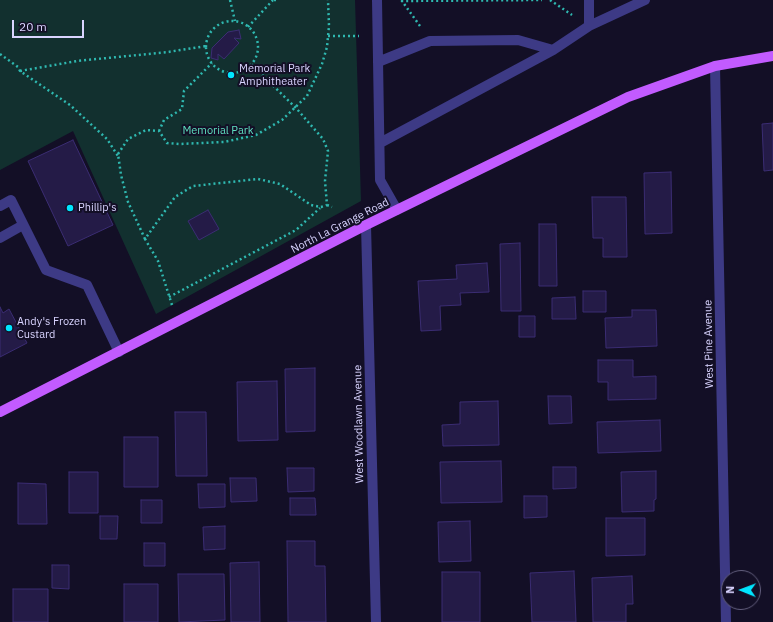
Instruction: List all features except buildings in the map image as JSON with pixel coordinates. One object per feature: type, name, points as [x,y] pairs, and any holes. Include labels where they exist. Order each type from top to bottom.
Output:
[{"type":"main road","name":"North La Grange Road","points":[[0,412],[366,225],[628,97],[715,66],[773,56]]},
{"type":"street","points":[[377,0],[380,180],[397,210]]},
{"type":"street","points":[[588,0],[589,26]]},
{"type":"street","points":[[380,143],[553,50],[589,26],[645,0]]},
{"type":"street","points":[[378,62],[430,41],[518,40],[553,50]]},
{"type":"street","name":"West Pine Avenue","points":[[715,66],[726,622]]},
{"type":"street","points":[[0,206],[11,200],[46,270],[87,285],[119,352]]},
{"type":"street","points":[[0,238],[24,225]]},
{"type":"street","name":"West Woodlawn Avenue","points":[[366,225],[376,622]]},
{"type":"path","points":[[230,0],[235,21]]},
{"type":"path","points":[[248,27],[273,0],[279,0]]},
{"type":"path","points":[[159,131],[167,143],[179,144],[224,142],[242,139],[268,130],[296,108],[307,96],[315,81],[322,64],[328,36],[328,0]]},
{"type":"path","points":[[430,41],[402,1],[542,0]]},
{"type":"path","points":[[235,21],[248,27],[253,31],[258,44],[257,52],[251,64],[241,71],[228,72],[212,63],[206,46],[210,33],[215,28],[221,23],[235,21]]},
{"type":"path","points":[[328,36],[359,36]]},
{"type":"path","points":[[20,71],[76,61],[168,52],[206,46]]},
{"type":"path","points":[[0,54],[18,67],[20,71],[70,104],[107,139],[119,158]]},
{"type":"path","points":[[159,131],[164,120],[182,109],[184,91],[212,63]]},
{"type":"path","points":[[251,64],[296,108],[322,139],[328,151],[325,181],[327,205]]},
{"type":"path","points":[[159,131],[146,130],[128,139],[118,154],[128,202],[145,239],[158,261],[169,297],[180,321]]},
{"type":"path","points":[[145,239],[175,197],[193,186],[258,179],[280,184],[311,205],[321,207]]},
{"type":"path","points":[[169,297],[296,230],[321,207],[327,205],[332,207]]},
{"type":"green space","name":"Memorial Park","points":[[0,0],[355,0],[361,201],[156,314],[73,131],[0,170]]},
{"type":"place","name":"Memorial Park Amphitheater","points":[[231,75]]},
{"type":"place","name":"Phillip's","points":[[70,208]]},
{"type":"place","name":"Andy's Frozen Custard","points":[[9,328]]}]
